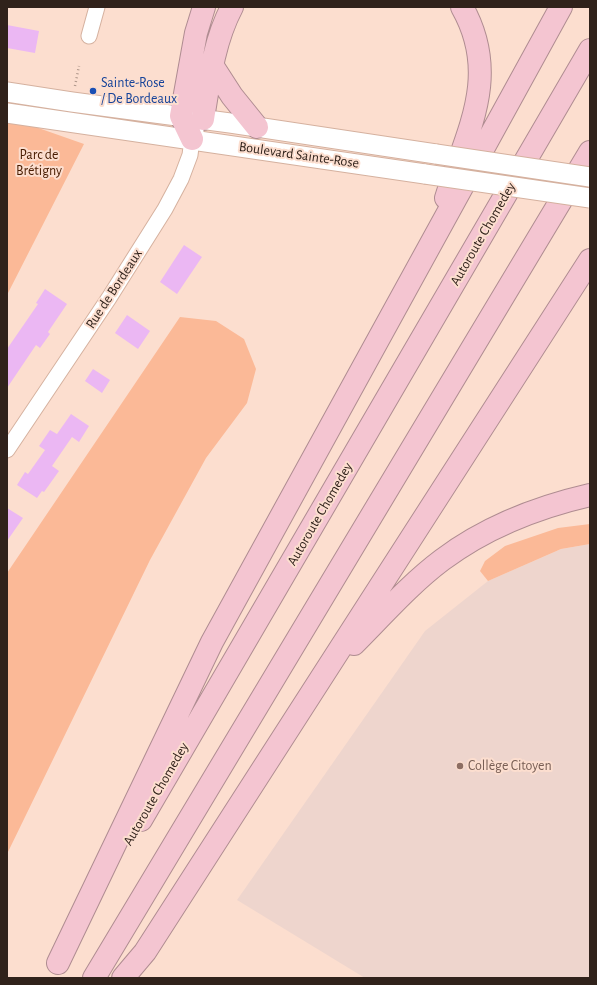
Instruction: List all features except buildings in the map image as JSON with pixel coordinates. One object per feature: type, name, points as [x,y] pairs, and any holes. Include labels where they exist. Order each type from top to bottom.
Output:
[{"type":"highway","points":[[192,139],[181,116],[196,33],[204,7]]},
{"type":"highway","points":[[204,119],[212,65],[223,27],[232,7]]},
{"type":"highway","points":[[430,247],[455,170],[472,126],[479,94],[479,54],[472,28],[462,7]]},
{"type":"highway","points":[[54,970],[212,642],[561,7]]},
{"type":"highway","name":"Autoroute Chomedey","points":[[54,970],[590,50]]},
{"type":"highway","points":[[212,65],[232,96],[257,127]]},
{"type":"highway","points":[[94,978],[590,152]]},
{"type":"highway","points":[[123,978],[145,952],[590,260]]},
{"type":"highway","points":[[323,675],[415,584],[452,553],[519,517],[554,504],[590,496]]},
{"type":"street","points":[[88,36],[96,7]]},
{"type":"street","name":"Boulevard Sainte-Rose","points":[[7,92],[204,119],[590,177]]},
{"type":"street","name":"Boulevard Sainte-Rose","points":[[7,113],[590,198]]},
{"type":"street","name":"Rue de Bordeaux","points":[[7,450],[166,209],[185,170],[190,155],[192,139],[204,119]]},
{"type":"path","points":[[74,89],[80,66]]},
{"type":"shaded area","name":"Collège Citoyen","points":[[590,544],[590,978],[365,978],[237,900],[425,631],[488,581],[561,549]]},
{"type":"green space","name":"Parc de Brétigny","points":[[7,117],[84,144],[7,295]]},
{"type":"green space","points":[[180,317],[216,321],[244,339],[256,369],[247,403],[206,458],[150,560],[7,854],[7,573]]},
{"type":"green space","points":[[590,524],[590,544],[561,549],[488,581],[480,571],[485,561],[505,546],[558,528]]},
{"type":"place","name":"Sainte-Rose / De Bordeaux","points":[[93,91]]},
{"type":"place","name":"Collège Citoyen","points":[[460,766]]}]
